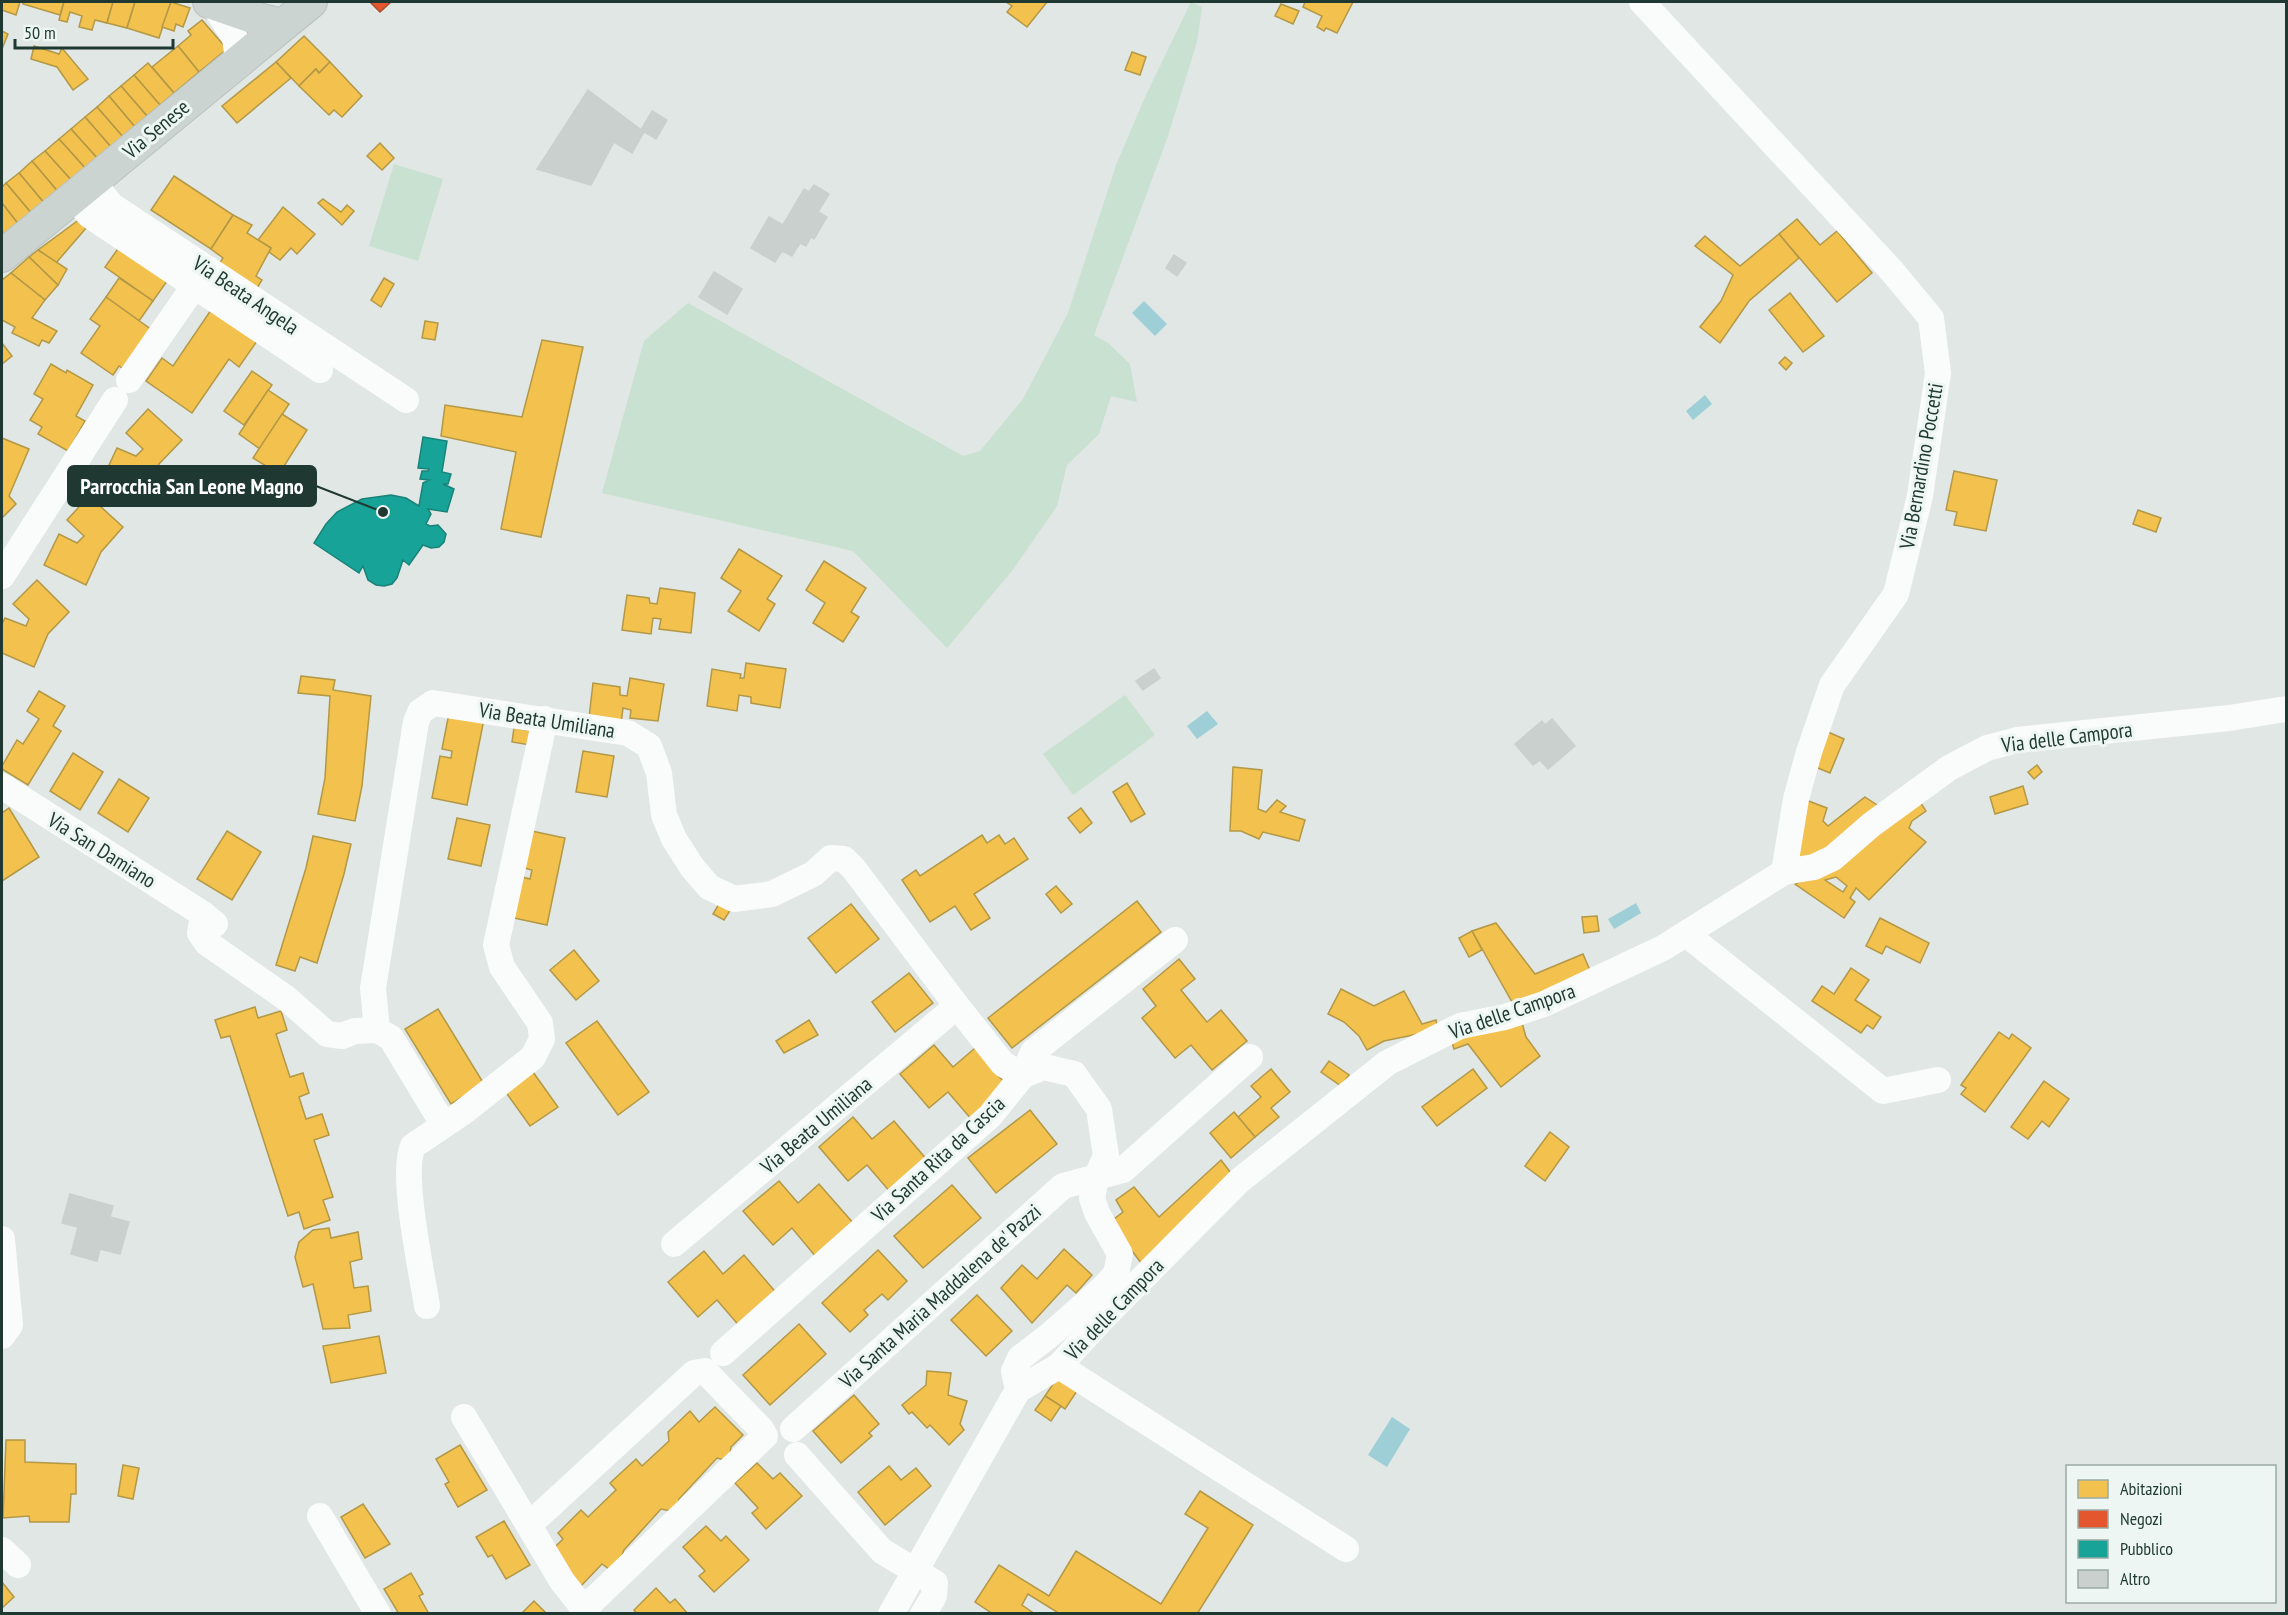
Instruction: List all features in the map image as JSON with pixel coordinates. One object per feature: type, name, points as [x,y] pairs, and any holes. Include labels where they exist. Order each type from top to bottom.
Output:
[{"type":"main road","name":"Via Senese","points":[[2,256],[310,2]]},
{"type":"main road","points":[[211,3],[282,25]]},
{"type":"street","name":"Via Bernardino Poccetti","points":[[1642,2],[1891,270],[1931,318],[1938,373],[1920,496],[1896,594],[1832,685],[1796,799],[1784,872]]},
{"type":"street","points":[[211,3],[235,38],[238,61]]},
{"type":"street","name":"Via Beata Angela","points":[[84,190],[89,215],[320,370]]},
{"type":"street","name":"Via Beata Angela","points":[[84,190],[111,205],[406,400]]},
{"type":"street","name":"Via Beata Angela","points":[[2,576],[122,390],[195,285]]},
{"type":"street","name":"Via Beata Umiliana","points":[[377,1030],[373,988],[416,722],[420,711],[434,703],[628,733],[649,746],[659,773],[664,814],[674,839],[692,867],[709,886],[734,899],[772,894],[813,874],[831,858],[844,859],[1004,1064],[1023,1076]]},
{"type":"street","name":"Via delle Campora","points":[[891,1614],[1018,1390],[1059,1366],[1103,1318],[1239,1181],[1388,1063],[1460,1026],[1505,1017],[1544,1004],[1663,948],[1784,872],[1814,867],[1833,858],[1926,783],[1987,748],[2017,740],[2229,718],[2286,709]]},
{"type":"street","points":[[427,1306],[408,1182],[409,1154],[412,1146],[462,1113],[533,1057],[542,1039],[540,1023],[502,967],[496,945],[545,719]]},
{"type":"street","name":"Via San Damiano","points":[[2,786],[203,914],[200,933],[207,943],[286,998],[327,1034],[342,1036],[355,1031],[377,1030]]},
{"type":"street","points":[[1686,934],[1883,1091],[1938,1080]]},
{"type":"street","name":"Via Santa Rita da Cascia","points":[[723,1353],[990,1116],[1023,1076],[1033,1052],[1175,940]]},
{"type":"street","name":"Via Beata Umiliana","points":[[674,1244],[957,1006]]},
{"type":"street","points":[[377,1030],[391,1038],[443,1124]]},
{"type":"street","name":"Via Santa Maria Maddalena de' Pazzi","points":[[793,1429],[1063,1186],[1123,1170],[1250,1058]]},
{"type":"street","points":[[1018,1390],[1014,1371],[1020,1358],[1052,1334],[1116,1274],[1120,1254],[1096,1213],[1092,1198],[1096,1178],[1106,1156],[1099,1109],[1074,1074],[1044,1067],[1023,1076]]},
{"type":"street","points":[[2,1239],[10,1325],[2,1336]]},
{"type":"street","points":[[1059,1366],[1346,1549]]},
{"type":"street","points":[[464,1417],[562,1581],[586,1611],[765,1437],[761,1429],[705,1371],[694,1373],[529,1525]]},
{"type":"street","points":[[797,1455],[882,1551],[935,1583],[934,1596],[923,1614]]},
{"type":"street","points":[[320,1516],[378,1614]]},
{"type":"green space","points":[[1191,2],[1202,7],[1197,42],[1167,139],[1094,335],[1108,343],[1130,364],[1137,402],[1111,396],[1099,434],[1067,465],[1057,506],[1012,571],[947,648],[853,551],[602,493],[644,341],[688,303],[963,456],[980,451],[1023,399],[1068,313],[1116,165],[1146,95]]},
{"type":"green space","points":[[394,164],[443,179],[418,261],[369,246]]},
{"type":"green space","points":[[1125,695],[1155,735],[1073,795],[1043,754]]},
{"type":"water","points":[[1144,301],[1167,324],[1155,336],[1132,313]]},
{"type":"water","points":[[1705,395],[1712,404],[1693,420],[1686,411]]},
{"type":"water","points":[[1207,711],[1218,724],[1197,739],[1187,726]]},
{"type":"water","points":[[1636,903],[1641,913],[1614,929],[1608,919]]},
{"type":"water","points":[[1392,1417],[1410,1429],[1387,1467],[1368,1455]]},
{"type":"building: Abitazioni","points":[[2,2],[20,2],[16,15],[2,10]]},
{"type":"building: Abitazioni","points":[[23,2],[64,2],[60,15],[23,4]]},
{"type":"building: Abitazioni","points":[[64,2],[113,2],[107,23],[95,20],[92,30],[79,27],[82,16],[70,12],[67,22],[59,20]]},
{"type":"building: Abitazioni","points":[[113,2],[135,2],[127,28],[107,23]]},
{"type":"building: Abitazioni","points":[[135,2],[171,2],[159,38],[127,28]]},
{"type":"building: Abitazioni","points":[[171,2],[190,8],[183,27],[176,24],[174,31],[162,27]]},
{"type":"building: Abitazioni","points":[[1006,2],[1047,2],[1027,27],[1007,12],[1012,6]]},
{"type":"building: Abitazioni","points":[[1305,2],[1353,2],[1337,33],[1326,28],[1324,31],[1317,27],[1322,16],[1303,7]]},
{"type":"building: Abitazioni","points":[[1281,4],[1299,11],[1293,24],[1275,16]]},
{"type":"building: Abitazioni","points":[[202,20],[227,49],[199,72],[178,46],[191,35],[188,31]]},
{"type":"building: Abitazioni","points":[[2,31],[8,34],[2,49]]},
{"type":"building: Abitazioni","points":[[304,36],[330,62],[319,73],[316,69],[299,86],[276,62]]},
{"type":"building: Abitazioni","points":[[34,46],[59,54],[62,48],[88,79],[73,90],[57,67],[31,59]]},
{"type":"building: Abitazioni","points":[[178,46],[199,72],[174,93],[152,67]]},
{"type":"building: Abitazioni","points":[[1132,52],[1146,57],[1140,75],[1125,70]]},
{"type":"building: Abitazioni","points":[[276,62],[291,78],[237,123],[222,106]]},
{"type":"building: Abitazioni","points":[[330,62],[362,96],[342,117],[334,110],[329,115],[299,86],[316,69],[319,73]]},
{"type":"building: Abitazioni","points":[[148,63],[174,93],[160,105],[134,75]]},
{"type":"building: Abitazioni","points":[[134,75],[160,105],[147,116],[121,86]]},
{"type":"building: Abitazioni","points":[[121,86],[147,116],[135,127],[109,96]]},
{"type":"building: Abitazioni","points":[[109,96],[135,127],[123,137],[97,107]]},
{"type":"building: Abitazioni","points":[[97,107],[123,137],[111,147],[85,117]]},
{"type":"building: Abitazioni","points":[[85,117],[111,147],[98,159],[71,129]]},
{"type":"building: Abitazioni","points":[[71,129],[98,159],[86,169],[59,139]]},
{"type":"building: Abitazioni","points":[[59,139],[86,169],[72,181],[45,151]]},
{"type":"building: Abitazioni","points":[[380,143],[394,158],[382,170],[367,156]]},
{"type":"building: Abitazioni","points":[[45,151],[72,181],[59,193],[32,161]]},
{"type":"building: Abitazioni","points":[[32,161],[59,193],[45,204],[19,173]]},
{"type":"building: Abitazioni","points":[[19,173],[45,204],[32,214],[6,183]]},
{"type":"building: Abitazioni","points":[[174,176],[233,215],[211,249],[151,210]]},
{"type":"building: Abitazioni","points":[[6,183],[32,214],[19,225],[2,203],[2,187]]},
{"type":"building: Abitazioni","points":[[323,199],[341,212],[347,205],[354,211],[342,225],[318,203]]},
{"type":"building: Abitazioni","points":[[2,203],[19,225],[2,240]]},
{"type":"building: Abitazioni","points":[[283,207],[315,234],[297,254],[291,248],[280,260],[269,252],[271,248],[258,240]]},
{"type":"building: Abitazioni","points":[[233,215],[252,225],[247,233],[271,248],[256,276],[262,280],[254,293],[218,266],[223,258],[211,249]]},
{"type":"building: Abitazioni","points":[[80,219],[87,227],[56,263],[38,250]]},
{"type":"building: Abitazioni","points":[[1797,219],[1820,245],[1837,231],[1872,273],[1837,302],[1779,234]]},
{"type":"building: Abitazioni","points":[[1779,234],[1799,258],[1749,301],[1720,343],[1700,327],[1721,301],[1733,275],[1695,246],[1705,236],[1740,266]]},
{"type":"building: Abitazioni","points":[[122,243],[170,277],[153,301],[105,267]]},
{"type":"building: Abitazioni","points":[[38,250],[67,269],[58,285],[29,257]]},
{"type":"building: Abitazioni","points":[[29,257],[58,285],[45,300],[11,273]]},
{"type":"building: Abitazioni","points":[[11,273],[45,300],[32,318],[57,331],[49,343],[42,340],[39,346],[12,333],[15,327],[2,320],[2,280]]},
{"type":"building: Abitazioni","points":[[119,278],[153,301],[139,321],[106,297]]},
{"type":"building: Abitazioni","points":[[384,278],[394,284],[381,307],[371,300]]},
{"type":"building: Abitazioni","points":[[1790,293],[1824,336],[1803,352],[1769,310]]},
{"type":"building: Abitazioni","points":[[106,297],[152,330],[125,370],[119,366],[113,375],[81,353],[100,326],[90,319]]},
{"type":"building: Abitazioni","points":[[211,310],[257,341],[239,367],[229,359],[192,413],[146,381],[162,358],[173,366]]},
{"type":"building: Abitazioni","points":[[425,321],[438,323],[435,340],[422,338]]},
{"type":"building: Abitazioni","points":[[542,340],[583,347],[541,537],[501,529],[516,452],[441,436],[445,405],[522,417]]},
{"type":"building: Abitazioni","points":[[2,343],[12,356],[2,364]]},
{"type":"building: Abitazioni","points":[[1785,357],[1792,363],[1786,370],[1779,363]]},
{"type":"building: Abitazioni","points":[[51,364],[93,385],[76,416],[85,421],[68,451],[38,434],[42,427],[30,420],[43,399],[34,394]]},
{"type":"building: Abitazioni","points":[[252,371],[272,385],[244,425],[224,411]]},
{"type":"building: Abitazioni","points":[[268,390],[289,404],[260,449],[239,434]]},
{"type":"building: Abitazioni","points":[[148,409],[182,440],[159,464],[145,497],[103,478],[117,448],[136,456],[143,449],[126,433]]},
{"type":"building: Abitazioni","points":[[282,414],[307,430],[279,474],[253,458]]},
{"type":"building: Abitazioni","points":[[2,438],[29,449],[9,496],[16,504],[2,518]]},
{"type":"building: Abitazioni","points":[[1954,471],[1997,480],[1986,531],[1954,525],[1957,512],[1946,510]]},
{"type":"building: Abitazioni","points":[[89,496],[123,527],[101,552],[86,585],[44,565],[59,534],[77,543],[84,536],[67,520]]},
{"type":"building: Abitazioni","points":[[2138,510],[2161,518],[2156,532],[2133,524]]},
{"type":"building: Abitazioni","points":[[739,549],[782,576],[767,599],[775,604],[759,631],[728,611],[741,591],[721,578]]},
{"type":"building: Abitazioni","points":[[824,561],[866,588],[851,612],[859,617],[843,642],[813,623],[825,603],[806,590]]},
{"type":"building: Abitazioni","points":[[37,580],[69,612],[48,634],[34,667],[2,653],[2,624],[5,618],[26,626],[29,619],[13,604]]},
{"type":"building: Abitazioni","points":[[660,588],[695,593],[691,633],[659,629],[661,619],[653,618],[651,634],[622,630],[627,595],[649,598],[650,603],[657,604]]},
{"type":"building: Abitazioni","points":[[746,663],[786,669],[780,708],[751,703],[751,697],[739,695],[737,711],[707,706],[712,669],[741,674],[740,678],[744,678]]},
{"type":"building: Abitazioni","points":[[301,676],[335,680],[333,690],[371,696],[362,786],[355,821],[318,814],[325,778],[330,696],[298,693]]},
{"type":"building: Abitazioni","points":[[630,678],[664,684],[658,721],[630,718],[631,710],[623,708],[621,724],[589,718],[593,683],[620,687],[620,695],[627,696]]},
{"type":"building: Abitazioni","points":[[39,691],[65,706],[53,726],[61,731],[28,785],[2,769],[2,766],[17,740],[23,744],[39,719],[27,711]]},
{"type":"building: Abitazioni","points":[[449,713],[484,719],[467,805],[432,798],[440,756],[451,758],[452,751],[442,749]]},
{"type":"building: Abitazioni","points":[[514,728],[538,732],[536,746],[512,742]]},
{"type":"building: Abitazioni","points":[[1828,732],[1844,739],[1830,773],[1813,766]]},
{"type":"building: Abitazioni","points":[[583,751],[614,756],[607,797],[576,792]]},
{"type":"building: Abitazioni","points":[[73,753],[103,772],[80,810],[50,791]]},
{"type":"building: Abitazioni","points":[[2037,765],[2042,772],[2034,779],[2028,772]]},
{"type":"building: Abitazioni","points":[[1233,767],[1262,770],[1258,809],[1266,812],[1277,800],[1286,806],[1280,812],[1305,820],[1299,841],[1263,832],[1259,839],[1241,831],[1230,831]]},
{"type":"building: Abitazioni","points":[[119,779],[149,798],[128,832],[98,813]]},
{"type":"building: Abitazioni","points":[[1127,783],[1145,814],[1131,822],[1113,792]]},
{"type":"building: Abitazioni","points":[[2023,786],[2028,804],[1995,814],[1990,797]]},
{"type":"building: Abitazioni","points":[[1865,797],[1880,807],[1804,865],[1790,856],[1806,800],[1827,808],[1823,821],[1828,826]]},
{"type":"building: Abitazioni","points":[[1917,797],[1926,811],[1912,821],[1909,828],[1926,842],[1869,900],[1856,888],[1850,898],[1855,902],[1844,918],[1795,884],[1842,860]],"holes":[[[1836,877],[1847,886],[1843,892],[1825,880]]]},
{"type":"building: Abitazioni","points":[[9,808],[39,857],[2,881],[2,813]]},
{"type":"building: Abitazioni","points":[[1081,808],[1092,823],[1080,833],[1068,818]]},
{"type":"building: Abitazioni","points":[[457,818],[490,825],[481,866],[448,859]]},
{"type":"building: Abitazioni","points":[[527,830],[565,838],[547,925],[509,917],[518,876],[530,879],[532,870],[520,867]]},
{"type":"building: Abitazioni","points":[[227,831],[261,852],[232,900],[197,879]]},
{"type":"building: Abitazioni","points":[[982,835],[987,843],[999,835],[1005,844],[1014,838],[1028,859],[974,894],[990,918],[971,930],[955,906],[930,922],[902,880],[916,870],[920,876]]},
{"type":"building: Abitazioni","points":[[313,836],[351,844],[317,963],[300,957],[295,971],[276,965],[306,868]]},
{"type":"building: Abitazioni","points":[[1056,886],[1072,904],[1061,913],[1046,894]]},
{"type":"building: Abitazioni","points":[[1137,901],[1161,932],[1012,1048],[988,1018]]},
{"type":"building: Abitazioni","points":[[720,902],[731,909],[724,920],[713,914]]},
{"type":"building: Abitazioni","points":[[851,904],[879,939],[836,973],[808,938]]},
{"type":"building: Abitazioni","points":[[1597,916],[1599,931],[1584,933],[1582,917]]},
{"type":"building: Abitazioni","points":[[1880,918],[1929,943],[1920,963],[1886,946],[1882,954],[1866,946]]},
{"type":"building: Abitazioni","points":[[1496,923],[1535,974],[1583,954],[1592,975],[1516,1009],[1472,931]]},
{"type":"building: Abitazioni","points":[[1472,931],[1482,950],[1469,957],[1459,938]]},
{"type":"building: Abitazioni","points":[[574,950],[599,981],[576,1000],[550,970]]},
{"type":"building: Abitazioni","points":[[1179,959],[1195,979],[1181,990],[1207,1022],[1221,1010],[1247,1041],[1212,1070],[1191,1045],[1175,1058],[1142,1018],[1156,1006],[1143,989]]},
{"type":"building: Abitazioni","points":[[1851,968],[1869,980],[1855,1000],[1881,1017],[1873,1029],[1867,1025],[1861,1033],[1812,1001],[1822,986],[1834,994]]},
{"type":"building: Abitazioni","points":[[909,973],[933,1003],[895,1032],[872,1002]]},
{"type":"building: Abitazioni","points":[[1341,989],[1374,1006],[1404,991],[1422,1024],[1436,1020],[1438,1030],[1384,1041],[1367,1050],[1359,1036],[1344,1022],[1328,1014]]},
{"type":"building: Abitazioni","points":[[255,1007],[258,1018],[281,1011],[287,1030],[276,1034],[290,1077],[303,1073],[309,1093],[299,1097],[306,1119],[322,1114],[329,1135],[314,1140],[333,1197],[323,1200],[330,1220],[304,1229],[299,1212],[288,1216],[230,1036],[221,1038],[215,1020]]},
{"type":"building: Abitazioni","points":[[438,1009],[484,1084],[451,1104],[405,1029]]},
{"type":"building: Abitazioni","points":[[1521,1019],[1526,1037],[1540,1056],[1501,1087],[1468,1044],[1454,1049],[1451,1039]]},
{"type":"building: Abitazioni","points":[[809,1020],[818,1035],[784,1053],[776,1041]]},
{"type":"building: Abitazioni","points":[[597,1021],[649,1092],[618,1115],[566,1043]]},
{"type":"building: Abitazioni","points":[[1999,1032],[2009,1039],[2012,1034],[2031,1048],[1985,1112],[1961,1094],[1966,1088],[1961,1085]]},
{"type":"building: Abitazioni","points":[[934,1045],[953,1067],[975,1048],[1009,1088],[972,1120],[948,1092],[929,1108],[900,1074]]},
{"type":"building: Abitazioni","points":[[1329,1061],[1349,1075],[1341,1086],[1321,1072]]},
{"type":"building: Abitazioni","points":[[1271,1069],[1290,1092],[1271,1108],[1279,1117],[1255,1137],[1238,1117],[1261,1097],[1251,1086]]},
{"type":"building: Abitazioni","points":[[1473,1069],[1487,1088],[1437,1126],[1422,1107]]},
{"type":"building: Abitazioni","points":[[533,1072],[558,1107],[530,1126],[505,1091]]},
{"type":"building: Abitazioni","points":[[2044,1081],[2069,1099],[2049,1127],[2042,1121],[2028,1139],[2011,1127]]},
{"type":"building: Abitazioni","points":[[1030,1110],[1057,1144],[996,1193],[968,1158]]},
{"type":"building: Abitazioni","points":[[1234,1112],[1255,1137],[1231,1158],[1210,1133]]},
{"type":"building: Abitazioni","points":[[853,1117],[872,1139],[894,1121],[928,1161],[891,1193],[867,1165],[848,1181],[819,1147]]},
{"type":"building: Abitazioni","points":[[1550,1132],[1569,1147],[1545,1181],[1525,1166]]},
{"type":"building: Abitazioni","points":[[1221,1160],[1234,1177],[1145,1268],[1110,1222],[1123,1212],[1116,1200],[1134,1187],[1159,1217]]},
{"type":"building: Abitazioni","points":[[779,1181],[798,1203],[819,1184],[854,1224],[816,1257],[792,1228],[773,1245],[743,1211]]},
{"type":"building: Abitazioni","points":[[952,1185],[981,1218],[923,1268],[894,1236]]},
{"type":"building: Abitazioni","points":[[329,1228],[331,1238],[358,1232],[362,1259],[350,1262],[354,1288],[368,1286],[371,1311],[348,1315],[350,1328],[323,1329],[313,1284],[303,1287],[295,1257],[299,1242],[313,1230]]},
{"type":"building: Abitazioni","points":[[1064,1249],[1092,1275],[1076,1293],[1067,1285],[1032,1323],[1001,1288],[1022,1265],[1037,1279]]},
{"type":"building: Abitazioni","points":[[878,1250],[907,1281],[888,1300],[882,1294],[864,1310],[868,1315],[850,1332],[822,1303]]},
{"type":"building: Abitazioni","points":[[704,1251],[723,1274],[744,1255],[779,1296],[741,1328],[717,1300],[698,1317],[668,1282]]},
{"type":"building: Abitazioni","points":[[977,1295],[1012,1331],[986,1356],[951,1320]]},
{"type":"building: Abitazioni","points":[[799,1324],[826,1354],[770,1405],[743,1375]]},
{"type":"building: Abitazioni","points":[[379,1336],[386,1373],[331,1383],[323,1346]]},
{"type":"building: Abitazioni","points":[[927,1371],[951,1373],[948,1395],[967,1401],[960,1424],[964,1430],[949,1445],[930,1425],[927,1428],[912,1412],[909,1414],[902,1405],[926,1385]]},
{"type":"building: Abitazioni","points":[[1059,1375],[1079,1388],[1065,1409],[1045,1396]]},
{"type":"building: Abitazioni","points":[[854,1395],[879,1424],[869,1433],[872,1436],[841,1463],[813,1431]]},
{"type":"building: Abitazioni","points":[[1045,1396],[1061,1406],[1051,1421],[1035,1410]]},
{"type":"building: Abitazioni","points":[[715,1407],[743,1435],[731,1447],[729,1461],[717,1458],[679,1499],[676,1512],[661,1509],[624,1550],[620,1560],[609,1569],[602,1564],[581,1586],[549,1553],[563,1539],[558,1533],[581,1510],[588,1517],[616,1490],[610,1483],[636,1459],[642,1466],[669,1441],[668,1432],[690,1411],[699,1422]]},
{"type":"building: Abitazioni","points":[[6,1440],[25,1440],[25,1462],[76,1464],[76,1494],[71,1494],[69,1522],[30,1522],[29,1516],[3,1518]]},
{"type":"building: Abitazioni","points":[[460,1445],[487,1490],[458,1507],[445,1484],[449,1482],[436,1459]]},
{"type":"building: Abitazioni","points":[[757,1463],[773,1479],[780,1473],[802,1496],[766,1529],[752,1513],[758,1508],[735,1483]]},
{"type":"building: Abitazioni","points":[[123,1465],[139,1468],[133,1499],[118,1496]]},
{"type":"building: Abitazioni","points":[[889,1466],[901,1480],[916,1468],[931,1486],[885,1525],[858,1492]]},
{"type":"building: Abitazioni","points":[[1200,1491],[1253,1525],[1197,1614],[1056,1614],[1057,1612],[1028,1594],[1022,1605],[1035,1614],[993,1614],[975,1602],[999,1565],[1049,1596],[1076,1551],[1161,1604],[1208,1528],[1185,1514]]},
{"type":"building: Abitazioni","points":[[363,1504],[390,1544],[365,1558],[341,1517]]},
{"type":"building: Abitazioni","points":[[504,1521],[530,1565],[506,1579],[492,1555],[488,1557],[476,1537]]},
{"type":"building: Abitazioni","points":[[706,1526],[721,1541],[726,1536],[749,1560],[714,1592],[699,1576],[705,1571],[683,1547]]},
{"type":"building: Abitazioni","points":[[411,1573],[423,1594],[419,1596],[429,1614],[399,1614],[384,1589]]},
{"type":"building: Abitazioni","points":[[2,1582],[14,1597],[2,1608]]},
{"type":"building: Abitazioni","points":[[656,1588],[670,1603],[675,1599],[688,1614],[637,1614],[634,1610]]},
{"type":"building: Abitazioni","points":[[534,1601],[547,1614],[521,1614]]},
{"type":"building: Negozi","points":[[370,2],[391,2],[380,12]]},
{"type":"building: Pubblico","points":[[423,437],[447,441],[442,472],[451,474],[448,484],[443,484],[454,489],[447,512],[428,509],[431,514],[426,524],[438,525],[446,534],[444,542],[439,547],[431,548],[423,545],[409,565],[403,560],[397,578],[392,584],[376,585],[368,580],[363,566],[359,573],[314,543],[337,512],[362,499],[391,495],[406,498],[419,506],[423,483],[429,480],[420,479],[422,471],[429,469],[418,468]]},
{"type":"building: Altro","points":[[588,90],[644,132],[632,153],[614,142],[591,185],[537,169]]},
{"type":"building: Altro","points":[[652,111],[667,120],[656,139],[641,130]]},
{"type":"building: Altro","points":[[814,185],[829,194],[818,212],[827,217],[814,239],[811,237],[806,246],[800,243],[792,256],[782,251],[775,262],[751,248],[769,217],[783,225],[804,189],[809,192]]},
{"type":"building: Altro","points":[[1174,255],[1186,263],[1177,276],[1166,268]]},
{"type":"building: Altro","points":[[714,272],[742,289],[727,314],[699,297]]},
{"type":"building: Altro","points":[[1154,669],[1160,678],[1143,690],[1136,681]]},
{"type":"building: Altro","points":[[1552,719],[1575,746],[1548,769],[1540,760],[1533,765],[1515,744],[1542,721],[1545,725]]},
{"type":"building: Altro","points":[[70,1194],[113,1206],[110,1217],[129,1222],[120,1254],[100,1249],[97,1261],[71,1254],[78,1227],[62,1223]]},
{"type":"place","name":"Parrocchia San Leone Magno","points":[[383,512]]}]
